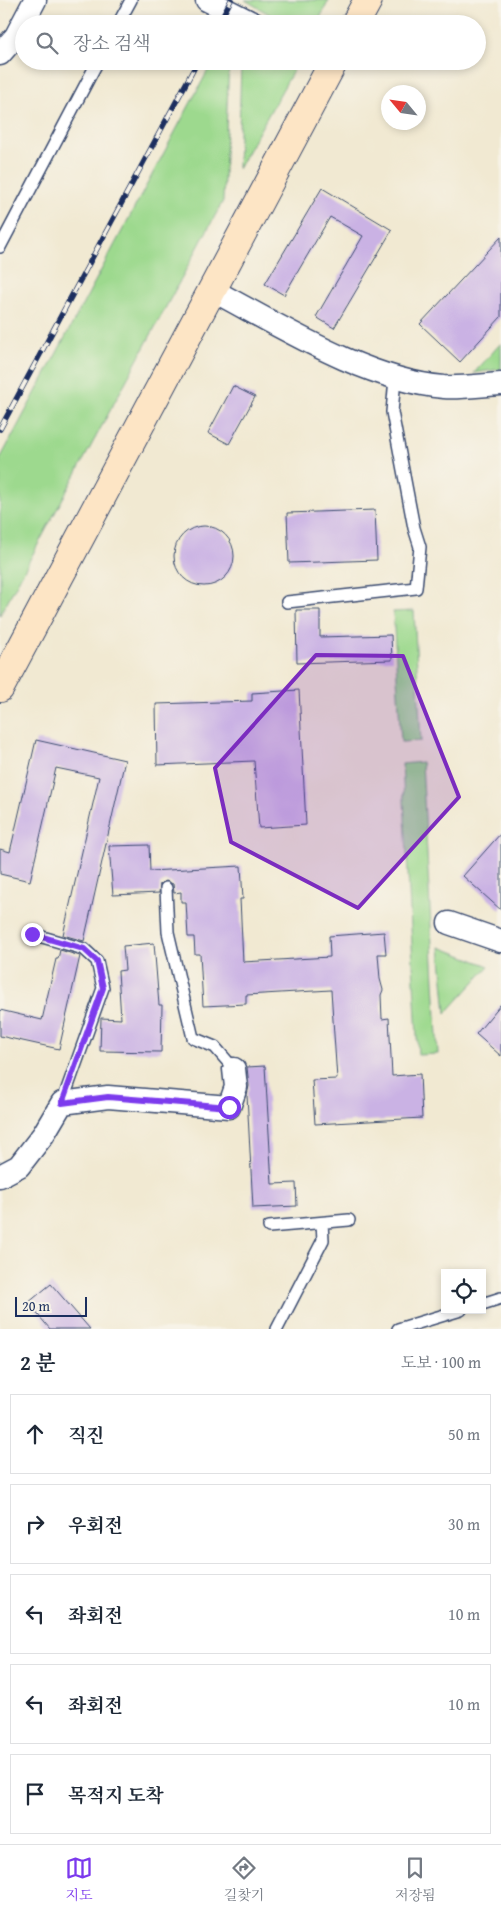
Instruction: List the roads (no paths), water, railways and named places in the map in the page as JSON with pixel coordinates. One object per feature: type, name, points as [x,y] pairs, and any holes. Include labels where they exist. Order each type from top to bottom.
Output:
[{"type":"street","points":[[27,15],[35,0]]},
{"type":"street","points":[[207,0],[236,15]]},
{"type":"street","points":[[360,15],[368,0]]},
{"type":"street","points":[[0,54],[15,37]]},
{"type":"street","points":[[0,688],[212,290],[324,70]]},
{"type":"street","points":[[212,290],[328,350],[395,379],[444,387],[501,384]]},
{"type":"street","points":[[449,923],[501,941]]},
{"type":"street","points":[[0,1176],[19,1166],[42,1135],[62,1103],[108,1097],[229,1107],[236,1087],[234,1069]]},
{"type":"lane","points":[[123,15],[131,0]]},
{"type":"lane","points":[[0,247],[93,70]]},
{"type":"lane","points":[[287,602],[416,588],[420,547],[414,528],[392,412],[395,379]]},
{"type":"lane","points":[[166,888],[168,932],[193,1038],[215,1047],[234,1069]]},
{"type":"lane","points":[[32,934],[84,949],[97,961],[103,988],[62,1103]]},
{"type":"lane","points":[[268,1227],[349,1220]]},
{"type":"lane","points":[[277,1329],[323,1240],[322,1223]]},
{"type":"lane","points":[[486,1303],[501,1298]]},
{"type":"lane","points":[[398,1329],[448,1314]]},
{"type":"railway","points":[[223,15],[231,0]]},
{"type":"railway","points":[[0,429],[193,70]]}]
